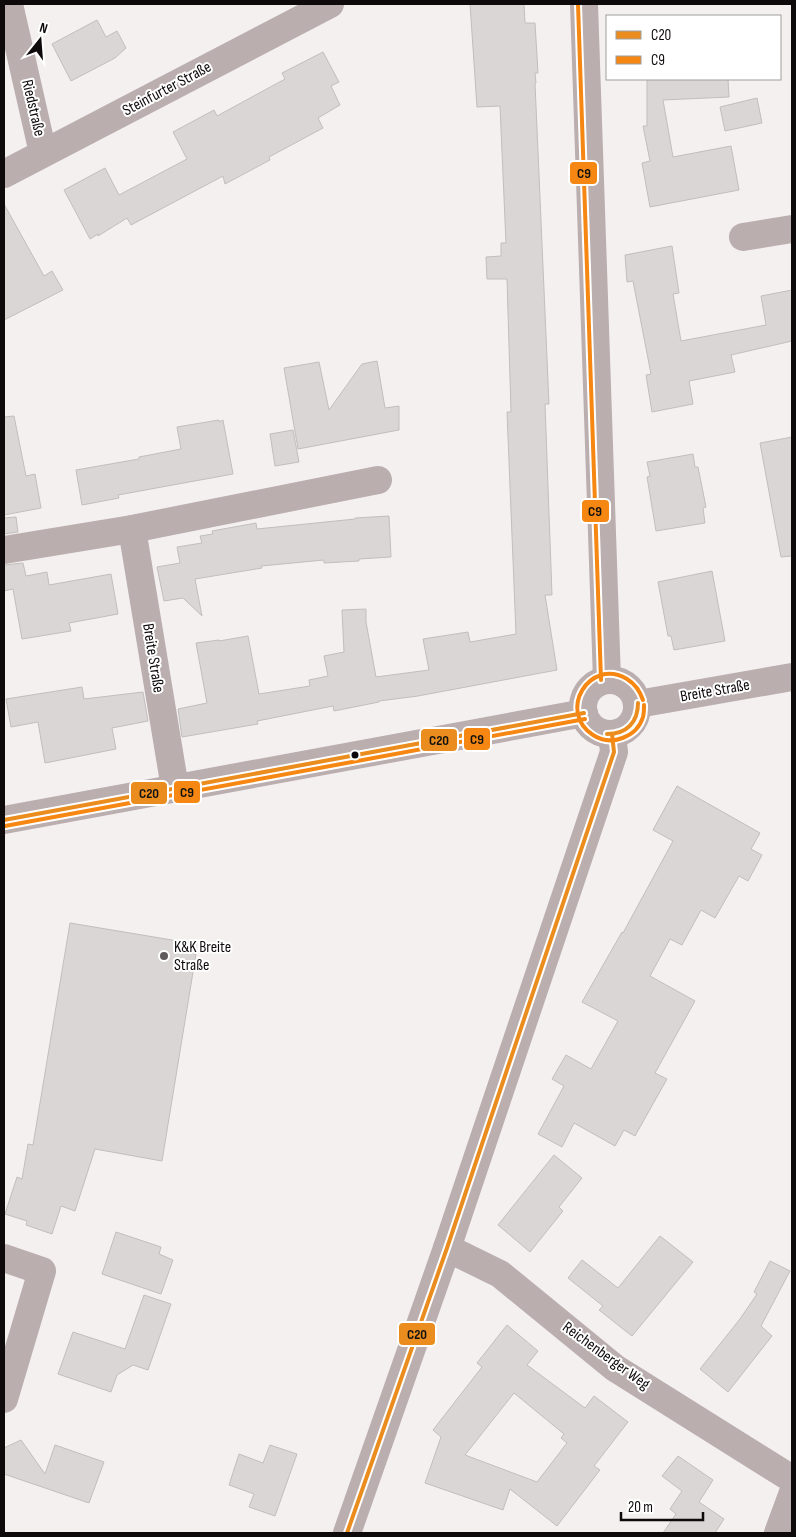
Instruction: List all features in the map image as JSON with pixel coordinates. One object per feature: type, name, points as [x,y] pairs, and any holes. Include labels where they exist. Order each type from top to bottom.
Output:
[{"type":"street","name":"Riedstraße","points":[[9,4],[43,153]]},
{"type":"street","name":"Steinfurter Straße","points":[[4,174],[330,4]]},
{"type":"street","points":[[584,4],[607,680]]},
{"type":"street","points":[[743,237],[792,229]]},
{"type":"street","points":[[4,550],[132,529],[378,480]]},
{"type":"street","name":"Breite Straße","points":[[132,529],[175,788]]},
{"type":"street","name":"Breite Straße","points":[[638,704],[792,678]]},
{"type":"street","points":[[607,680],[618,681],[627,686],[634,694],[638,704],[637,715],[631,725],[622,732],[612,734],[602,734],[594,729],[587,722],[584,713],[584,702],[588,691],[597,684],[607,680]]},
{"type":"street","points":[[4,820],[584,713]]},
{"type":"street","points":[[347,1533],[614,752],[612,734]]},
{"type":"street","name":"Reichenberger Weg","points":[[446,1248],[500,1274],[615,1368],[792,1479]]},
{"type":"street","points":[[4,1258],[42,1271],[4,1399]]},
{"type":"street","points":[[778,1533],[792,1495]]},
{"type":"building","points":[[470,4],[524,4],[525,23],[535,23],[538,73],[535,73],[535,83],[549,404],[545,404],[552,595],[545,595],[557,670],[418,696],[379,701],[334,711],[333,706],[257,721],[258,724],[182,737],[178,709],[207,703],[196,643],[248,636],[259,694],[310,686],[309,680],[328,676],[324,656],[344,652],[342,610],[366,609],[366,622],[376,677],[429,670],[423,639],[468,632],[470,642],[516,634],[507,412],[511,412],[507,279],[487,279],[486,257],[501,256],[501,243],[506,243],[500,106],[477,107]]},
{"type":"building","points":[[97,20],[106,37],[117,31],[126,48],[115,58],[71,81],[52,44]]},
{"type":"building","points":[[323,52],[339,82],[331,86],[340,105],[318,118],[323,128],[269,157],[270,160],[225,184],[223,176],[131,225],[127,218],[90,239],[64,190],[105,168],[119,195],[187,159],[173,132],[214,110],[217,116],[285,79],[282,73]]},
{"type":"building","points":[[647,80],[728,80],[729,97],[663,100],[673,157],[731,146],[739,190],[650,207],[642,163],[650,161],[643,126],[647,126]]},
{"type":"building","points":[[757,98],[762,123],[725,131],[720,107]]},
{"type":"building","points":[[4,204],[44,276],[52,271],[63,290],[4,320]]},
{"type":"building","points":[[672,246],[679,293],[673,294],[681,341],[766,325],[761,296],[792,290],[792,341],[731,355],[735,372],[689,381],[693,404],[652,412],[646,375],[651,374],[633,281],[627,282],[625,255]]},
{"type":"building","points":[[377,361],[385,408],[399,406],[399,430],[298,449],[284,368],[319,362],[329,410],[362,364]]},
{"type":"building","points":[[14,416],[26,476],[35,474],[41,508],[4,515],[4,417]]},
{"type":"building","points":[[219,420],[219,422],[223,420],[233,474],[118,495],[119,498],[82,505],[76,470],[139,459],[139,457],[181,449],[177,427]]},
{"type":"building","points":[[293,430],[299,462],[275,466],[270,434]]},
{"type":"building","points":[[792,437],[792,556],[781,557],[760,443]]},
{"type":"building","points":[[693,454],[695,467],[698,467],[706,507],[703,508],[705,523],[656,531],[647,477],[650,476],[647,462]]},
{"type":"building","points":[[389,516],[391,557],[359,559],[359,561],[324,563],[324,560],[261,566],[262,568],[195,579],[202,616],[183,598],[164,601],[157,567],[180,563],[177,547],[202,543],[200,536],[213,534],[212,531],[256,523],[257,529]]},
{"type":"building","points":[[16,517],[18,532],[4,534],[4,518]]},
{"type":"building","points":[[23,563],[26,576],[47,572],[49,585],[111,574],[118,614],[69,623],[71,631],[22,639],[13,589],[4,591],[4,565]]},
{"type":"building","points":[[712,571],[725,641],[674,650],[671,636],[668,636],[658,582]]},
{"type":"building","points":[[82,687],[84,699],[143,692],[148,721],[112,728],[116,749],[45,763],[38,722],[11,727],[6,699]]},
{"type":"building","points":[[677,786],[760,833],[751,849],[762,855],[748,881],[739,876],[715,918],[701,910],[682,945],[670,939],[650,976],[695,1001],[655,1073],[667,1079],[635,1136],[624,1130],[615,1146],[574,1123],[562,1147],[538,1134],[564,1086],[552,1079],[566,1055],[591,1069],[618,1021],[582,1002],[623,933],[673,841],[653,830]]},
{"type":"building","points":[[70,923],[196,944],[194,954],[196,954],[162,1161],[95,1149],[75,1211],[61,1206],[52,1234],[26,1225],[27,1221],[5,1214],[17,1177],[22,1179],[28,1144],[33,1145]]},
{"type":"building","points":[[554,1155],[582,1178],[559,1207],[563,1211],[530,1252],[498,1225]]},
{"type":"building","points":[[116,1232],[161,1247],[159,1254],[173,1260],[161,1294],[102,1274]]},
{"type":"building","points":[[660,1236],[693,1262],[632,1336],[599,1310],[603,1306],[568,1278],[582,1260],[618,1288]]},
{"type":"building","points":[[770,1261],[790,1271],[761,1326],[772,1336],[728,1392],[700,1369],[740,1319],[757,1294],[754,1292]]},
{"type":"building","points":[[144,1295],[171,1304],[148,1370],[133,1365],[117,1375],[111,1392],[58,1374],[73,1332],[125,1349]]},
{"type":"building","points":[[507,1325],[538,1351],[527,1365],[585,1408],[594,1396],[628,1422],[594,1466],[600,1470],[557,1526],[510,1489],[503,1510],[425,1483],[441,1437],[433,1430],[482,1367],[477,1363]],"holes":[[[514,1393],[564,1434],[561,1438],[567,1443],[537,1482],[465,1455]]]},
{"type":"building","points":[[21,1440],[45,1474],[55,1445],[104,1462],[89,1503],[4,1474],[4,1448]]},
{"type":"building","points":[[270,1445],[297,1454],[275,1516],[249,1507],[254,1494],[229,1485],[239,1454],[263,1463]]},
{"type":"building","points":[[678,1456],[713,1480],[699,1502],[724,1519],[715,1533],[663,1533],[676,1514],[670,1509],[682,1491],[662,1476]]},
{"type":"transit line","name":"C9","points":[[578,4],[601,680]]},
{"type":"transit line","name":"C9","points":[[643,700],[637,688],[627,679],[613,674],[601,675],[590,681],[582,690],[578,701],[578,713],[583,725],[593,735],[608,740],[615,740],[629,735],[640,724],[644,705]]},
{"type":"transit line","name":"C20","points":[[607,734],[620,732],[630,726],[636,716],[638,703]]},
{"type":"transit line","name":"C20","points":[[4,820],[584,713]]},
{"type":"transit line","name":"C9","points":[[5,826],[585,719]]},
{"type":"transit line","name":"C20","points":[[347,1533],[447,1248],[614,752],[612,734]]},
{"type":"place","name":"K&K Breite Straße","points":[[164,956]]}]
